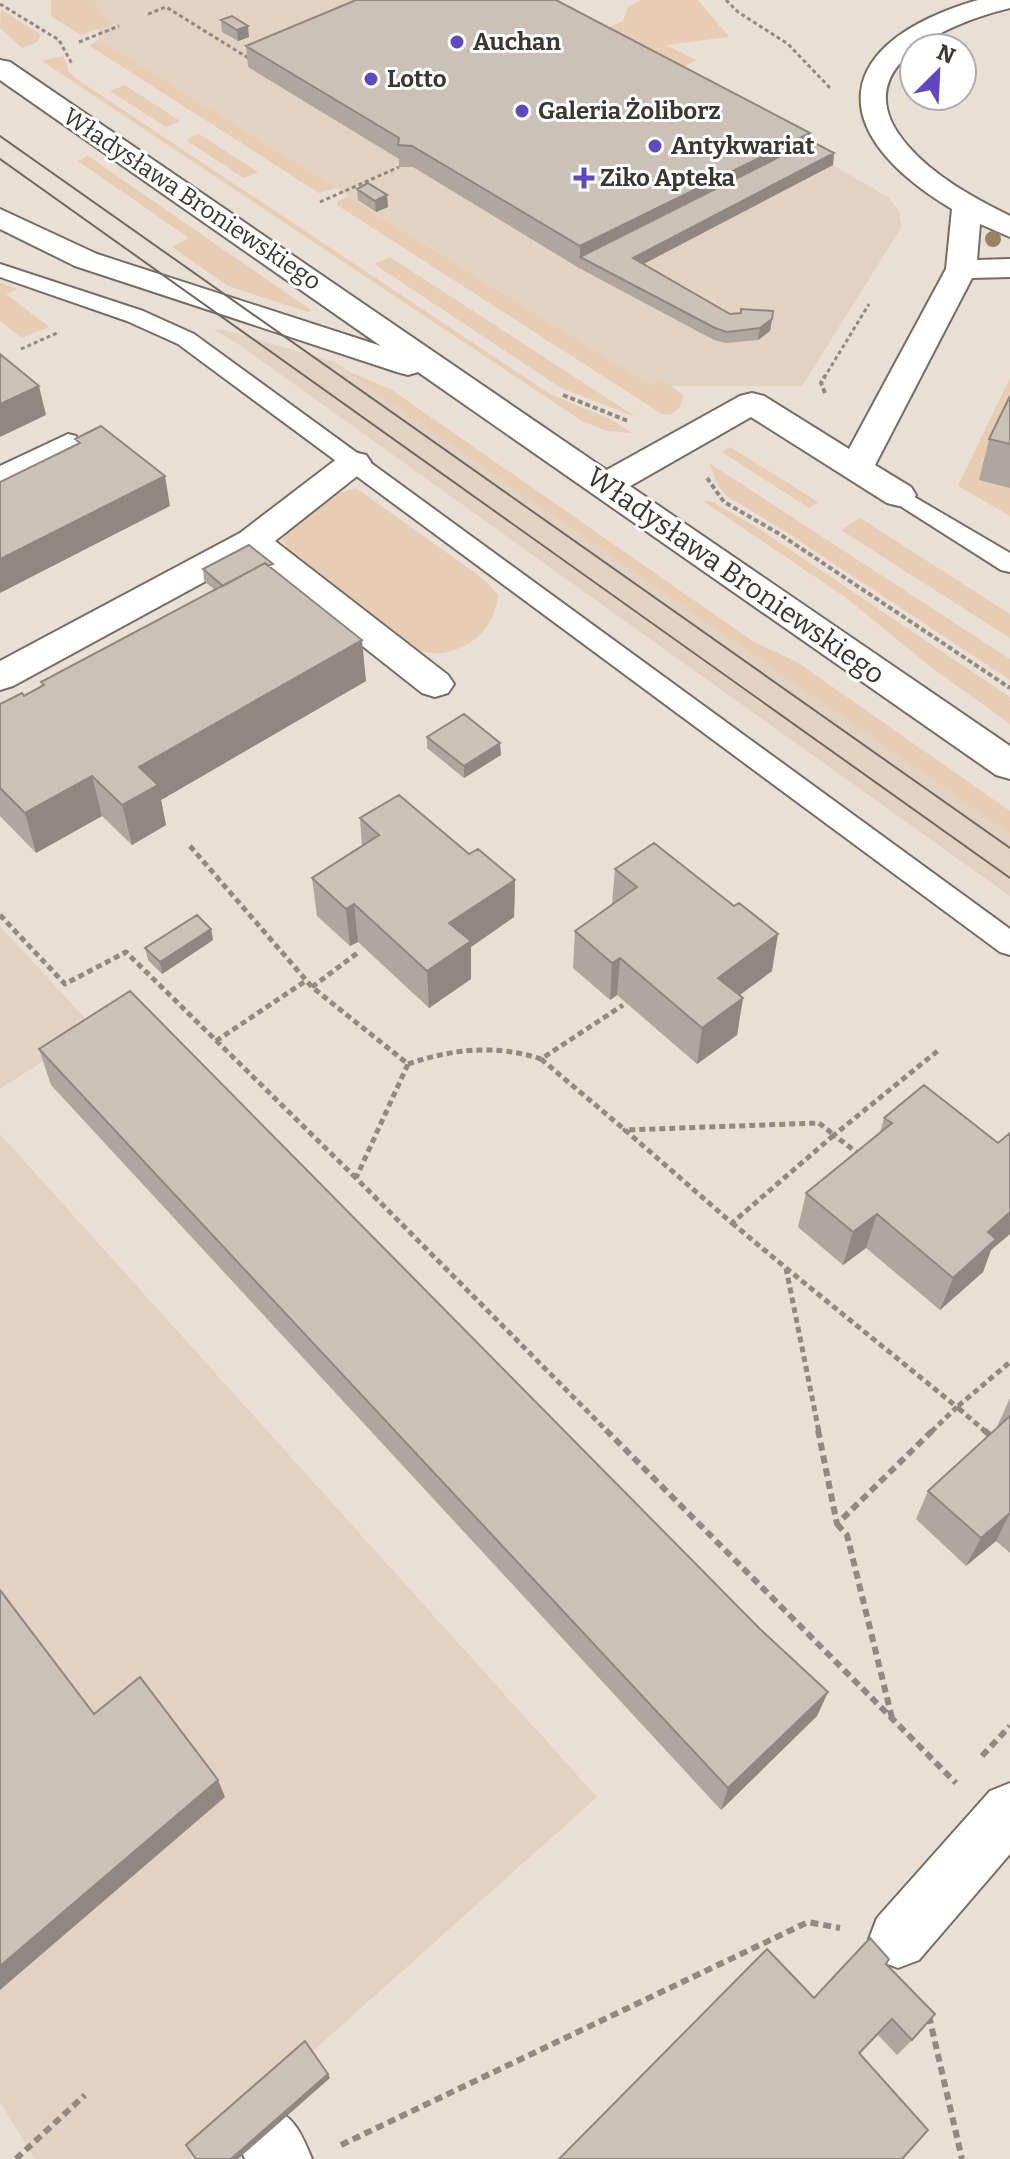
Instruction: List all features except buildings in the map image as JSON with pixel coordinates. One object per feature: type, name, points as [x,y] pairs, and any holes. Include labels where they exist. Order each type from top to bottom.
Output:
[{"type":"street","points":[[1010,0],[963,12],[921,32],[899,47],[885,64],[874,86],[873,112],[884,134],[930,181],[1010,228]]},
{"type":"street","name":"Władysława Broniewskiego","points":[[0,68],[1010,765]]},
{"type":"street","points":[[856,468],[961,269],[967,205]]},
{"type":"street","name":"Władysława Broniewskiego","points":[[0,218],[86,260],[367,350],[463,385]]},
{"type":"street","points":[[961,269],[1010,268]]},
{"type":"street","points":[[606,485],[752,403],[899,495]]},
{"type":"street","points":[[0,677],[252,541],[354,462]]},
{"type":"street","points":[[252,541],[435,684]]},
{"type":"street","points":[[898,1939],[1004,1818]]},
{"type":"lane","points":[[0,270],[166,328],[354,462],[1010,944]]},
{"type":"lane","points":[[0,475],[68,441]]},
{"type":"lane","points":[[899,495],[1010,564]]},
{"type":"path","points":[[726,0],[738,12],[788,44],[827,87],[874,104]]},
{"type":"path","points":[[148,14],[166,7],[253,61]]},
{"type":"path","points":[[79,42],[119,26]]},
{"type":"path","points":[[320,202],[399,167]]},
{"type":"path","points":[[21,349],[61,331]]},
{"type":"path","points":[[706,476],[724,502],[778,533],[1010,688]]},
{"type":"path","points":[[190,846],[312,987],[408,1064]]},
{"type":"path","points":[[0,915],[65,984],[126,952],[356,1178],[892,1718],[1004,1818]]},
{"type":"path","points":[[312,987],[360,951]]},
{"type":"path","points":[[216,1041],[307,980]]},
{"type":"path","points":[[541,1059],[623,1005]]},
{"type":"path","points":[[356,1178],[408,1064],[442,1052],[478,1049],[518,1050],[541,1059],[732,1223],[995,1439]]},
{"type":"path","points":[[732,1223],[940,1049]]},
{"type":"path","points":[[625,1130],[819,1123],[867,1161]]},
{"type":"path","points":[[786,1268],[837,1524],[847,1535],[892,1718]]},
{"type":"path","points":[[837,1524],[957,1407],[1010,1362]]},
{"type":"path","points":[[291,2149],[808,1922],[898,1939],[933,2026],[962,2155],[968,2159]]},
{"type":"path","points":[[16,2159],[85,2095]]},
{"type":"path","points":[[24,2151],[31,2159]]},
{"type":"shaded area","points":[[51,0],[94,0],[103,14],[115,23],[81,35],[51,16]]},
{"type":"shaded area","points":[[95,0],[516,0],[833,165],[889,198],[899,211],[902,226],[802,386],[651,386],[99,39]]},
{"type":"shaded area","points":[[641,0],[698,0],[729,37],[666,45],[696,60],[679,71],[598,33],[623,21],[628,7]]},
{"type":"shaded area","points":[[1,9],[41,35],[37,42],[22,48],[0,28]]},
{"type":"shaded area","points":[[99,39],[336,188],[319,193],[90,46]]},
{"type":"shaded area","points":[[63,56],[75,78],[550,394],[610,419],[632,433],[607,431],[582,421],[42,61]]},
{"type":"shaded area","points":[[125,85],[180,121],[166,127],[110,91]]},
{"type":"shaded area","points":[[199,134],[258,172],[244,178],[186,140]]},
{"type":"shaded area","points":[[88,156],[311,310],[308,312],[228,286],[172,247],[189,238],[78,161]]},
{"type":"shaded area","points":[[348,196],[650,385],[663,379],[684,396],[680,407],[670,415],[662,414],[337,205],[338,201]]},
{"type":"shaded area","points":[[390,257],[636,417],[561,388],[374,264]]},
{"type":"shaded area","points":[[0,283],[18,289],[6,294],[49,327],[22,338],[0,321]]},
{"type":"shaded area","points":[[213,329],[335,362],[1010,834],[1010,896],[235,342]]},
{"type":"shaded area","points":[[345,370],[392,390],[754,642],[797,662],[1010,811],[1010,834]]},
{"type":"shaded area","points":[[1010,378],[1010,516],[958,486]]},
{"type":"shaded area","points":[[730,447],[818,502],[809,508],[722,452]]},
{"type":"shaded area","points":[[709,463],[1010,659],[1010,680],[727,496],[718,486]]},
{"type":"shaded area","points":[[356,488],[485,580],[498,595],[490,622],[477,638],[461,648],[443,653],[425,652],[412,647],[378,625],[295,559],[282,540],[287,531],[303,514],[324,500]]},
{"type":"shaded area","points":[[703,501],[713,502],[761,530],[1010,697],[1010,724],[931,667],[845,597]]},
{"type":"shaded area","points":[[860,518],[1010,614],[1010,638],[841,530]]},
{"type":"shaded area","points":[[0,926],[94,1028],[0,1089]]},
{"type":"shaded area","points":[[0,1134],[597,1797],[192,2159],[35,2159],[0,2102]]},
{"type":"tram line","points":[[0,136],[1010,848]]},
{"type":"tram line","points":[[0,159],[1010,878]]},
{"type":"place","name":"Auchan","points":[[457,42]]},
{"type":"place","name":"Lotto","points":[[371,79]]},
{"type":"place","name":"Galeria Żoliborz","points":[[522,111]]},
{"type":"place","name":"Antykwariat","points":[[655,146]]},
{"type":"place","name":"Ziko Apteka","points":[[584,178]]}]
